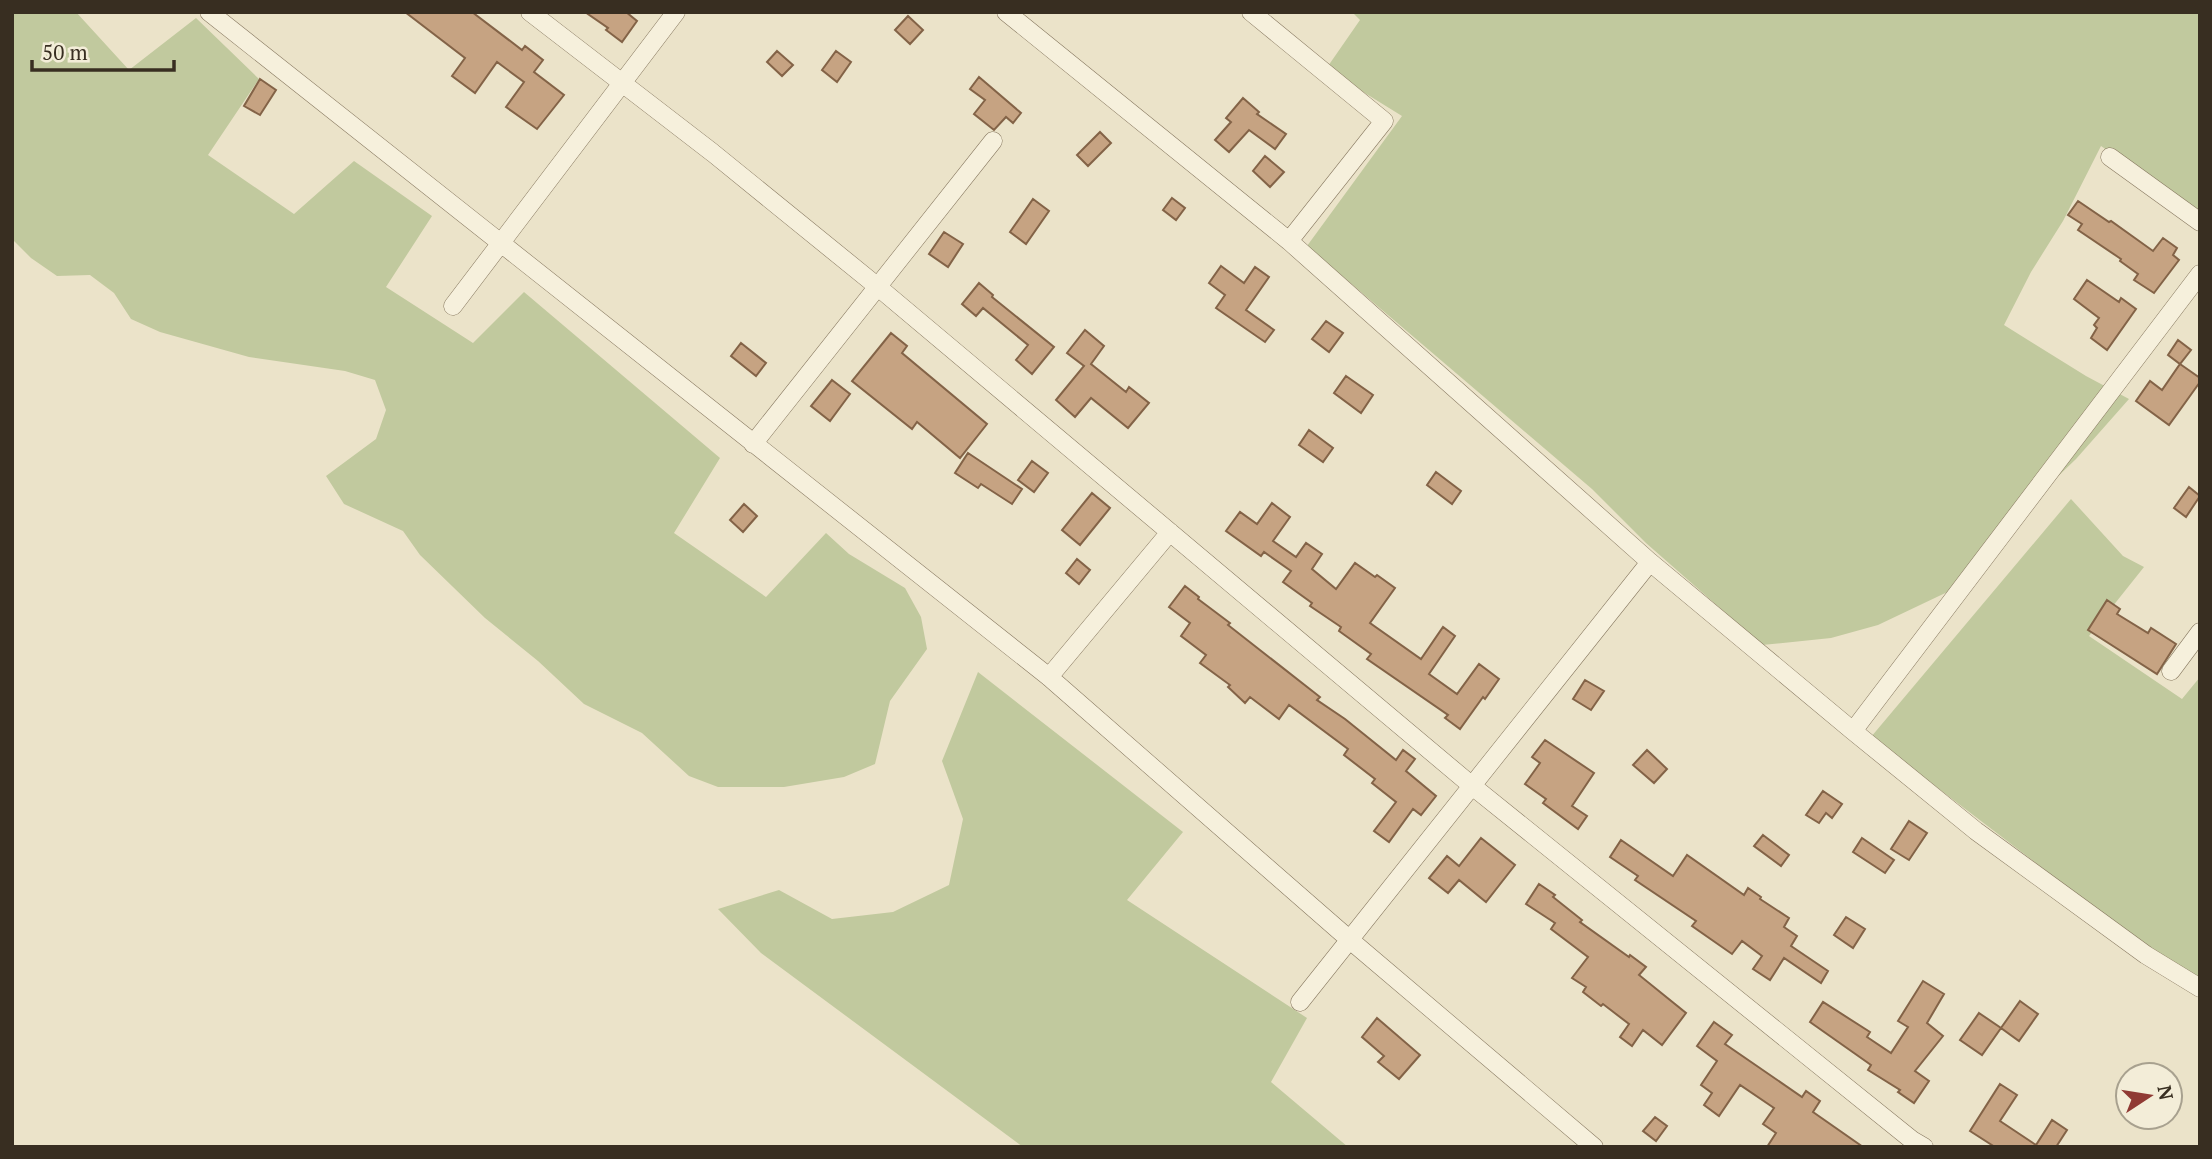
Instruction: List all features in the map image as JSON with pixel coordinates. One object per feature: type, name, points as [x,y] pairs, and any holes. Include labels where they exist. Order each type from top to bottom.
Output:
[{"type":"street","points":[[209,12],[1049,677],[1350,940],[1594,1147]]},
{"type":"street","points":[[530,12],[713,153],[878,287],[1471,785],[1915,1144]]},
{"type":"street","points":[[453,306],[676,12]]},
{"type":"street","points":[[1006,12],[1289,241],[1650,562],[1853,732],[1976,831],[2146,955],[2200,988]]},
{"type":"street","points":[[1251,12],[1384,121],[1289,241]]},
{"type":"street","points":[[753,444],[993,141]]},
{"type":"street","points":[[2110,157],[2200,222]]},
{"type":"street","points":[[1853,732],[2200,274]]},
{"type":"street","points":[[1049,677],[1170,532]]},
{"type":"street","points":[[1300,1002],[1650,562]]},
{"type":"street","points":[[2171,671],[2200,632]]},
{"type":"green space","points":[[12,12],[76,12],[129,70],[196,18],[259,79],[208,155],[294,214],[354,161],[432,216],[386,287],[473,343],[524,292],[720,458],[674,533],[766,597],[826,533],[849,554],[905,588],[921,617],[927,649],[890,701],[875,764],[844,777],[784,787],[718,787],[689,776],[642,733],[584,704],[538,661],[485,618],[420,555],[403,531],[344,504],[326,476],[376,439],[386,410],[375,380],[345,371],[249,357],[160,332],[131,319],[114,293],[90,275],[57,276],[31,258],[12,239]]},
{"type":"green space","points":[[1352,12],[2200,12],[2200,213],[2101,146],[2063,221],[2031,272],[2004,325],[2086,376],[2129,399],[2076,459],[2028,505],[1960,586],[1878,625],[1831,638],[1762,645],[1646,543],[1592,489],[1307,246],[1402,116],[1326,69],[1360,20]]},
{"type":"green space","points":[[2071,499],[2123,556],[2144,567],[2089,636],[2182,699],[2200,677],[2200,980],[2150,950],[1871,737]]},
{"type":"green space","points":[[978,672],[1183,832],[1127,900],[1307,1018],[1271,1082],[1348,1147],[1023,1147],[761,953],[718,909],[779,890],[832,919],[893,912],[949,885],[963,819],[942,761]]},
{"type":"building","points":[[405,12],[472,12],[522,50],[525,46],[543,60],[534,72],[564,95],[537,129],[506,107],[524,82],[497,62],[475,93],[452,76],[465,58]]},
{"type":"building","points":[[585,12],[626,12],[637,21],[622,42]]},
{"type":"building","points":[[908,16],[923,30],[910,44],[895,30]]},
{"type":"building","points":[[777,51],[793,65],[782,76],[767,62]]},
{"type":"building","points":[[836,51],[851,62],[837,82],[822,70]]},
{"type":"building","points":[[979,77],[1021,113],[1013,123],[1006,117],[994,130],[974,114],[985,100],[970,89]]},
{"type":"building","points":[[260,79],[276,90],[260,115],[244,106]]},
{"type":"building","points":[[1243,98],[1259,112],[1257,114],[1286,134],[1275,149],[1249,130],[1229,152],[1215,140],[1231,122],[1226,118]]},
{"type":"building","points":[[1100,132],[1111,143],[1088,166],[1077,155]]},
{"type":"building","points":[[1265,156],[1284,172],[1270,187],[1253,171]]},
{"type":"building","points":[[1172,198],[1185,208],[1176,220],[1163,210]]},
{"type":"building","points":[[1033,199],[1049,211],[1026,244],[1010,232]]},
{"type":"building","points":[[2078,201],[2153,251],[2163,238],[2177,248],[2173,255],[2179,260],[2154,293],[2134,280],[2138,274],[2120,261],[2121,259],[2078,230],[2082,224],[2068,215]]},
{"type":"building","points":[[944,232],[963,244],[948,267],[929,254]]},
{"type":"building","points":[[1221,266],[1244,283],[1255,267],[1269,277],[1246,310],[1274,330],[1265,342],[1216,308],[1225,295],[1209,283]]},
{"type":"building","points":[[2087,280],[2119,302],[2121,298],[2136,309],[2107,350],[2091,338],[2099,318],[2074,299]]},
{"type":"building","points":[[979,283],[992,297],[1054,347],[1032,374],[1016,360],[1028,345],[983,308],[976,316],[962,304]]},
{"type":"building","points":[[1326,321],[1343,333],[1329,352],[1312,339]]},
{"type":"building","points":[[1085,330],[1104,346],[1091,364],[1126,392],[1129,387],[1149,403],[1128,428],[1091,398],[1075,417],[1056,400],[1084,366],[1067,353]]},
{"type":"building","points":[[891,333],[907,346],[902,353],[987,424],[960,458],[917,422],[912,429],[852,381]]},
{"type":"building","points":[[2178,340],[2191,350],[2180,364],[2168,355]]},
{"type":"building","points":[[741,343],[766,363],[756,376],[731,356]]},
{"type":"building","points":[[2180,364],[2200,378],[2200,382],[2169,425],[2136,401],[2150,381],[2162,390]]},
{"type":"building","points":[[1346,376],[1373,395],[1361,413],[1334,393]]},
{"type":"building","points":[[832,380],[850,394],[830,421],[811,406]]},
{"type":"building","points":[[1309,430],[1333,448],[1323,462],[1299,445]]},
{"type":"building","points":[[968,453],[1022,489],[1012,504],[981,484],[978,488],[955,473]]},
{"type":"building","points":[[1032,461],[1048,473],[1034,492],[1018,480]]},
{"type":"building","points":[[1436,472],[1461,491],[1452,504],[1427,485]]},
{"type":"building","points":[[2189,487],[2200,496],[2186,517],[2174,508]]},
{"type":"building","points":[[1092,493],[1110,508],[1080,545],[1062,530]]},
{"type":"building","points":[[1272,503],[1290,517],[1273,541],[1296,557],[1306,543],[1322,554],[1312,569],[1336,589],[1355,563],[1395,588],[1370,623],[1421,659],[1443,627],[1455,636],[1429,674],[1457,694],[1479,664],[1499,679],[1460,729],[1445,718],[1448,715],[1367,659],[1371,654],[1339,631],[1341,627],[1310,606],[1312,603],[1283,582],[1291,571],[1264,552],[1261,556],[1226,531],[1240,512],[1257,524]]},
{"type":"building","points":[[744,504],[757,516],[743,532],[730,520]]},
{"type":"building","points":[[1077,559],[1090,570],[1079,584],[1066,573]]},
{"type":"building","points":[[1185,586],[1230,623],[1228,625],[1320,697],[1317,700],[1396,760],[1403,750],[1415,759],[1406,771],[1436,796],[1421,815],[1413,809],[1389,842],[1374,831],[1396,802],[1372,783],[1375,779],[1344,755],[1348,749],[1289,705],[1279,719],[1250,697],[1245,703],[1228,687],[1230,685],[1200,663],[1206,655],[1181,636],[1190,623],[1169,607]]},
{"type":"building","points":[[2107,600],[2120,609],[2117,614],[2148,633],[2151,628],[2176,644],[2157,674],[2088,630]]},
{"type":"building","points":[[1585,680],[1604,691],[1591,710],[1573,699]]},
{"type":"building","points":[[1545,740],[1594,773],[1572,806],[1587,816],[1578,829],[1543,803],[1546,799],[1525,784],[1540,763],[1532,757]]},
{"type":"building","points":[[1647,750],[1667,769],[1654,783],[1633,765]]},
{"type":"building","points":[[1823,791],[1842,804],[1832,818],[1826,813],[1819,823],[1806,815]]},
{"type":"building","points":[[1909,821],[1927,833],[1909,860],[1891,849]]},
{"type":"building","points":[[1763,835],[1789,855],[1781,866],[1754,846]]},
{"type":"building","points":[[1481,838],[1515,865],[1486,902],[1459,880],[1448,893],[1429,878],[1447,856],[1459,866]]},
{"type":"building","points":[[1862,838],[1894,860],[1885,873],[1853,852]]},
{"type":"building","points":[[1621,840],[1673,876],[1687,855],[1744,895],[1748,888],[1761,897],[1760,899],[1789,918],[1784,927],[1797,936],[1791,946],[1828,971],[1821,983],[1784,958],[1770,980],[1753,969],[1762,956],[1742,941],[1732,954],[1692,926],[1696,921],[1635,880],[1638,876],[1610,857]]},
{"type":"building","points":[[1539,884],[1582,920],[1580,922],[1646,967],[1639,975],[1686,1013],[1662,1045],[1643,1030],[1632,1046],[1620,1037],[1629,1024],[1583,992],[1586,987],[1572,978],[1588,957],[1551,929],[1555,923],[1526,904]]},
{"type":"building","points":[[1846,917],[1865,929],[1853,948],[1834,935]]},
{"type":"building","points":[[1923,981],[1944,994],[1927,1023],[1943,1036],[1915,1071],[1929,1081],[1914,1103],[1898,1092],[1900,1090],[1868,1070],[1871,1065],[1810,1022],[1823,1002],[1870,1032],[1867,1037],[1891,1053],[1908,1027],[1898,1021]]},
{"type":"building","points":[[2020,1001],[2038,1014],[2019,1041],[2001,1028]]},
{"type":"building","points":[[1979,1013],[2001,1028],[1982,1055],[1960,1040]]},
{"type":"building","points":[[1377,1018],[1420,1055],[1399,1079],[1378,1062],[1384,1056],[1362,1037]]},
{"type":"building","points":[[1714,1022],[1732,1035],[1725,1044],[1802,1097],[1806,1091],[1820,1101],[1813,1112],[1863,1147],[1767,1147],[1776,1133],[1763,1124],[1774,1108],[1740,1085],[1719,1116],[1704,1105],[1712,1093],[1701,1085],[1717,1061],[1697,1046]]},
{"type":"building","points":[[2000,1084],[2017,1095],[2000,1121],[2036,1145],[2052,1120],[2067,1130],[2056,1147],[1995,1147],[1970,1131]]},
{"type":"building","points":[[1655,1117],[1667,1126],[1656,1141],[1643,1131]]}]
